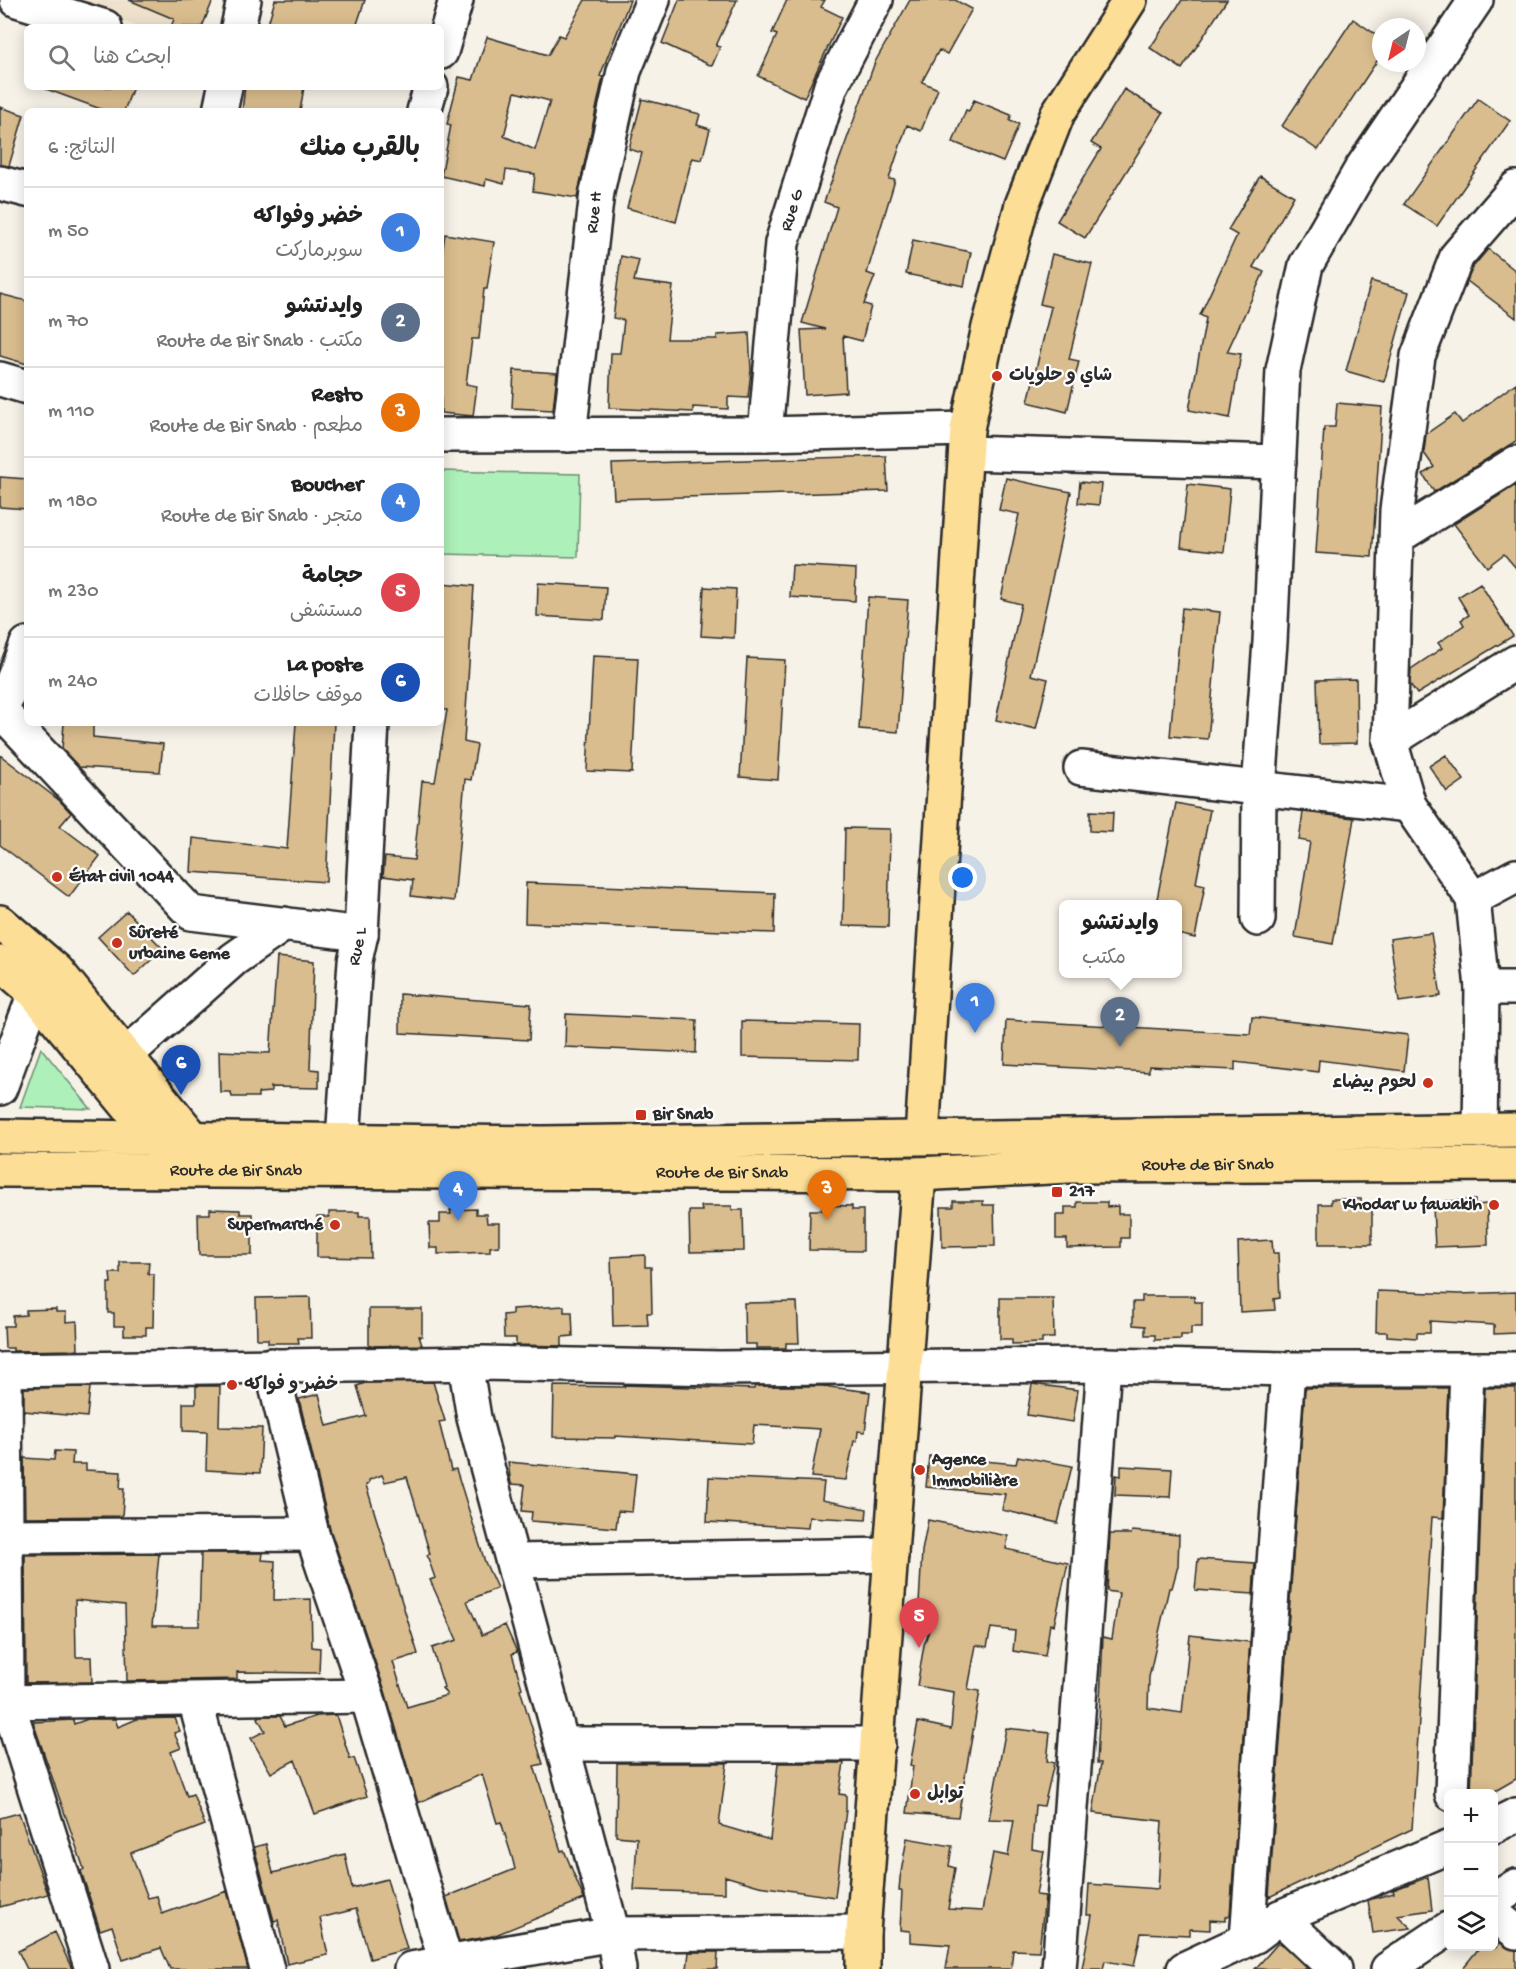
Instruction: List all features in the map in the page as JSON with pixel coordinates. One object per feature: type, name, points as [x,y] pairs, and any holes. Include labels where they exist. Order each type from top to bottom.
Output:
[{"type":"main road","points":[[923,1174],[899,1156],[924,1137],[966,441],[989,327],[1022,205],[1058,113],[1130,0]]},
{"type":"main road","points":[[0,922],[57,971],[194,1139],[195,1173]]},
{"type":"main road","points":[[0,963],[35,993],[156,1137],[195,1173]]},
{"type":"main road","name":"Route de Bir Snab","points":[[0,1170],[195,1173],[341,1157],[542,1143],[1516,1130]]},
{"type":"main road","name":"Route de Bir Snab","points":[[0,1136],[194,1139],[341,1157],[923,1174],[1068,1166],[1516,1164]]},
{"type":"main road","points":[[923,1174],[952,1159],[951,1143],[924,1137]]},
{"type":"main road","points":[[863,1969],[863,1932],[904,1368],[923,1174]]},
{"type":"street","points":[[239,24],[244,0]]},
{"type":"street","points":[[444,42],[456,0]]},
{"type":"street","name":"Rue H","points":[[568,435],[597,192],[624,71],[653,0]]},
{"type":"street","name":"Rue G","points":[[765,434],[782,243],[831,86],[876,0]]},
{"type":"street","points":[[1258,919],[1259,788],[1283,370],[1306,265],[1362,168],[1476,0]]},
{"type":"street","points":[[31,2],[96,24]]},
{"type":"street","points":[[221,108],[224,90]]},
{"type":"street","points":[[424,108],[430,90]]},
{"type":"street","points":[[0,183],[24,189]]},
{"type":"street","points":[[1480,1131],[1482,988],[1473,899],[1409,805],[1390,741],[1397,510],[1418,357],[1457,256],[1516,188]]},
{"type":"street","points":[[0,379],[24,386]]},
{"type":"street","points":[[444,435],[765,434],[966,441],[1279,462]]},
{"type":"street","points":[[1397,537],[1516,462]]},
{"type":"street","points":[[24,652],[1,713],[234,960]]},
{"type":"street","points":[[1390,741],[1516,662]]},
{"type":"street","name":"Rue L","points":[[341,1157],[355,961],[361,934],[372,726]]},
{"type":"street","points":[[1081,768],[1409,805]]},
{"type":"street","points":[[1473,899],[1516,876]]},
{"type":"street","points":[[191,913],[361,934]]},
{"type":"street","points":[[127,1054],[234,960],[284,924]]},
{"type":"street","points":[[1482,988],[1516,988]]},
{"type":"street","points":[[0,1088],[35,993]]},
{"type":"street","points":[[465,1363],[474,1418],[613,1934],[619,1969]]},
{"type":"street","points":[[92,1969],[4,1702],[2,1370],[465,1363],[720,1368],[1104,1365],[1288,1370],[1516,1369]]},
{"type":"street","points":[[271,1365],[312,1534],[367,1696],[448,1966]]},
{"type":"street","points":[[1059,1969],[1104,1365]]},
{"type":"street","points":[[1452,1789],[1467,1369]]},
{"type":"street","points":[[1246,1939],[1288,1370]]},
{"type":"street","points":[[2,1536],[312,1534]]},
{"type":"street","points":[[513,1561],[891,1555]]},
{"type":"street","points":[[4,1702],[367,1696]]},
{"type":"street","points":[[195,1700],[267,1969]]},
{"type":"street","points":[[562,1744],[878,1744]]},
{"type":"street","points":[[1498,1824],[1516,1815]]},
{"type":"street","points":[[1184,1969],[1246,1939],[1280,1917],[1444,1849]]},
{"type":"street","points":[[1498,1897],[1516,1886]]},
{"type":"street","points":[[1280,1917],[1335,1969]]},
{"type":"street","points":[[1498,1917],[1516,1932]]},
{"type":"street","points":[[411,1969],[448,1966],[613,1934],[863,1932]]},
{"type":"street","points":[[1388,1969],[1444,1932]]},
{"type":"shaded area","points":[[67,0],[206,0],[197,24],[131,24]]},
{"type":"green space","points":[[444,471],[580,474],[578,557],[444,554]]},
{"type":"green space","points":[[41,1048],[91,1109],[20,1107]]},
{"type":"building","points":[[129,0],[213,0],[203,24],[172,24],[174,19]]},
{"type":"building","points":[[275,0],[365,0],[357,24],[268,24]]},
{"type":"building","points":[[585,0],[630,0],[600,76],[603,77],[577,198],[533,191],[535,174],[506,170],[504,184],[486,179],[485,186],[444,177],[444,161],[451,125],[447,124],[459,77],[473,80],[487,37],[548,55],[559,35],[564,37]],"holes":[[[515,92],[550,101],[535,150],[504,136]]]},
{"type":"building","points":[[679,0],[737,0],[716,46],[720,47],[712,66],[662,43]]},
{"type":"building","points":[[787,0],[825,0],[821,7],[842,17],[804,98],[758,76],[777,35],[772,33]]},
{"type":"building","points":[[910,0],[955,0],[972,9],[947,54],[939,50],[922,82],[938,89],[921,131],[907,125],[889,179],[895,180],[867,273],[875,276],[864,304],[871,306],[862,341],[843,336],[846,392],[805,395],[801,330],[825,329],[802,323],[837,207],[824,202],[875,62]]},
{"type":"building","points":[[1182,0],[1227,0],[1182,69],[1150,48]]},
{"type":"building","points":[[1353,19],[1372,32],[1372,69],[1318,150],[1282,126]]},
{"type":"building","points":[[1124,89],[1163,113],[1085,238],[1057,221],[1101,149],[1091,143]]},
{"type":"building","points":[[49,90],[132,90],[125,108],[98,108]]},
{"type":"building","points":[[245,90],[304,90],[300,108],[242,108]]},
{"type":"building","points":[[642,99],[700,114],[697,125],[710,129],[702,160],[692,158],[676,222],[627,208],[642,153],[629,149]]},
{"type":"building","points":[[1478,99],[1510,121],[1437,226],[1404,204]]},
{"type":"building","points":[[974,100],[1011,115],[1010,121],[1019,124],[1003,162],[953,142],[966,110],[969,111]]},
{"type":"building","points":[[0,107],[24,115],[9,166],[0,165]]},
{"type":"building","points":[[1260,176],[1294,196],[1253,267],[1264,272],[1227,352],[1241,354],[1230,418],[1189,410],[1206,318],[1200,315],[1237,235],[1228,230]]},
{"type":"building","points":[[445,234],[494,242],[487,289],[484,289],[479,339],[472,339],[466,384],[477,386],[473,416],[444,413]]},
{"type":"building","points":[[913,240],[971,252],[964,286],[906,274]]},
{"type":"building","points":[[1488,249],[1516,271],[1516,318],[1467,281],[1473,267]]},
{"type":"building","points":[[1052,254],[1092,264],[1069,359],[1079,361],[1067,412],[1028,402],[1051,307],[1040,304]]},
{"type":"building","points":[[621,256],[639,260],[634,281],[673,286],[667,339],[717,339],[717,335],[749,333],[751,370],[748,398],[728,397],[728,409],[693,407],[693,412],[609,408],[611,353],[620,353],[624,320],[613,318]]},
{"type":"building","points":[[1371,281],[1409,292],[1384,382],[1346,371]]},
{"type":"building","points":[[0,294],[24,300],[24,363],[0,356]]},
{"type":"building","points":[[514,370],[557,373],[553,410],[512,408]]},
{"type":"building","points":[[1516,383],[1516,441],[1434,492],[1423,474],[1434,467],[1424,453],[1426,434],[1455,414],[1462,423]]},
{"type":"building","points":[[1337,403],[1382,407],[1372,557],[1316,553],[1324,427],[1335,427]]},
{"type":"building","points":[[886,456],[888,491],[614,499],[612,464]]},
{"type":"building","points":[[0,477],[24,479],[24,509],[0,507]]},
{"type":"building","points":[[1006,478],[1071,492],[1031,675],[1048,679],[1036,729],[996,720],[1021,604],[1001,599],[1019,514],[999,510]]},
{"type":"building","points":[[1080,482],[1101,484],[1099,505],[1078,503]]},
{"type":"building","points":[[1188,484],[1230,489],[1224,552],[1181,547]]},
{"type":"building","points":[[1516,485],[1516,568],[1504,554],[1487,567],[1454,524]]},
{"type":"building","points":[[792,565],[856,569],[855,601],[790,597]]},
{"type":"building","points":[[444,583],[474,586],[464,742],[477,745],[471,780],[465,779],[454,901],[411,896],[413,880],[383,876],[385,857],[414,860],[422,781],[435,782],[447,710],[444,710]]},
{"type":"building","points":[[538,583],[606,587],[604,620],[537,616]]},
{"type":"building","points":[[1480,583],[1513,636],[1417,694],[1410,684],[1411,669],[1442,648],[1438,643],[1464,625],[1461,620],[1469,615],[1458,597]]},
{"type":"building","points":[[704,587],[736,589],[734,638],[701,636]]},
{"type":"building","points":[[868,597],[908,600],[898,732],[859,729]]},
{"type":"building","points":[[1182,608],[1220,612],[1208,739],[1170,736]]},
{"type":"building","points":[[593,656],[638,658],[632,773],[587,771]]},
{"type":"building","points":[[747,658],[785,660],[778,780],[740,777]]},
{"type":"building","points":[[1356,679],[1357,743],[1319,744],[1317,680]]},
{"type":"building","points":[[64,726],[93,726],[93,737],[163,744],[160,772],[79,767],[62,749]]},
{"type":"building","points":[[296,726],[334,726],[326,882],[191,872],[193,838],[287,849]]},
{"type":"building","points":[[0,755],[60,801],[71,813],[60,826],[100,856],[69,897],[0,845]]},
{"type":"building","points":[[1446,755],[1464,780],[1447,792],[1429,766]]},
{"type":"building","points":[[1176,803],[1210,810],[1196,883],[1205,885],[1195,938],[1182,935],[1182,900],[1157,900]]},
{"type":"building","points":[[1090,811],[1113,812],[1112,832],[1090,831]]},
{"type":"building","points":[[1303,812],[1354,818],[1333,944],[1295,937],[1310,842],[1299,840]]},
{"type":"building","points":[[845,828],[890,829],[888,927],[843,926]]},
{"type":"building","points":[[526,883],[775,893],[774,933],[525,923]]},
{"type":"building","points":[[127,911],[163,949],[134,976],[98,937]]},
{"type":"building","points":[[1431,933],[1441,996],[1399,1002],[1390,939]]},
{"type":"building","points":[[277,957],[314,961],[310,1069],[319,1070],[319,1088],[271,1087],[271,1092],[258,1093],[258,1097],[232,1097],[231,1092],[220,1092],[219,1051],[270,1053]]},
{"type":"building","points":[[400,994],[531,1004],[529,1040],[400,1033]]},
{"type":"building","points":[[566,1014],[697,1020],[696,1053],[565,1047]]},
{"type":"building","points":[[1252,1017],[1408,1035],[1404,1071],[1319,1060],[1318,1072],[1235,1062],[1235,1070],[1149,1066],[1149,1072],[1004,1064],[1006,1020],[1250,1034]]},
{"type":"building","points":[[742,1021],[859,1024],[858,1060],[742,1057]]},
{"type":"building","points":[[1331,1199],[1361,1199],[1361,1203],[1372,1203],[1372,1244],[1319,1244],[1319,1204],[1331,1204]]},
{"type":"building","points":[[1475,1200],[1475,1205],[1487,1204],[1488,1245],[1435,1247],[1433,1207],[1445,1206],[1445,1201]]},
{"type":"building","points":[[953,1201],[983,1201],[983,1205],[994,1205],[995,1246],[942,1247],[941,1207],[953,1207]]},
{"type":"building","points":[[1077,1202],[1107,1202],[1107,1207],[1118,1206],[1118,1214],[1129,1214],[1129,1238],[1121,1238],[1121,1247],[1067,1248],[1067,1239],[1056,1239],[1056,1215],[1065,1215],[1065,1207],[1077,1207]]},
{"type":"building","points":[[822,1205],[852,1206],[852,1210],[863,1210],[863,1251],[809,1250],[810,1210],[822,1210]]},
{"type":"building","points":[[701,1206],[732,1206],[732,1210],[743,1210],[744,1251],[690,1252],[689,1211],[702,1211]]},
{"type":"building","points":[[210,1209],[240,1210],[240,1214],[252,1214],[252,1255],[199,1255],[198,1214],[210,1214]]},
{"type":"building","points":[[476,1209],[476,1214],[486,1214],[487,1223],[499,1223],[499,1246],[490,1247],[490,1252],[438,1254],[438,1248],[430,1248],[429,1223],[440,1223],[440,1214],[451,1214],[450,1210]]},
{"type":"building","points":[[329,1212],[359,1212],[359,1216],[370,1216],[371,1258],[317,1257],[317,1217],[329,1217]]},
{"type":"building","points":[[1272,1240],[1273,1253],[1278,1253],[1280,1298],[1274,1299],[1275,1310],[1240,1312],[1238,1242]]},
{"type":"building","points":[[645,1255],[645,1267],[651,1267],[652,1313],[647,1313],[648,1325],[613,1326],[611,1257]]},
{"type":"building","points":[[120,1262],[149,1262],[148,1274],[154,1274],[153,1327],[146,1327],[146,1335],[124,1335],[124,1326],[114,1326],[114,1313],[108,1313],[110,1273],[120,1273]]},
{"type":"building","points":[[1377,1291],[1460,1294],[1516,1292],[1516,1333],[1494,1334],[1494,1325],[1430,1321],[1430,1333],[1417,1333],[1417,1338],[1387,1336],[1387,1332],[1376,1332]]},
{"type":"building","points":[[1142,1296],[1194,1296],[1195,1302],[1202,1302],[1202,1327],[1191,1327],[1191,1335],[1181,1335],[1181,1339],[1155,1340],[1155,1335],[1145,1335],[1145,1326],[1133,1325],[1133,1302],[1142,1302]]},
{"type":"building","points":[[310,1297],[311,1338],[298,1338],[299,1343],[268,1343],[268,1339],[257,1339],[256,1298]]},
{"type":"building","points":[[1000,1298],[1053,1298],[1054,1338],[1042,1338],[1042,1343],[1012,1344],[1012,1339],[1000,1339]]},
{"type":"building","points":[[797,1302],[799,1343],[786,1343],[786,1348],[756,1348],[756,1344],[745,1344],[744,1303]]},
{"type":"building","points":[[564,1306],[564,1312],[572,1312],[573,1336],[562,1337],[562,1346],[516,1345],[516,1338],[504,1338],[503,1315],[512,1314],[512,1309]]},
{"type":"building","points":[[56,1309],[56,1312],[66,1312],[66,1322],[77,1321],[78,1350],[13,1351],[13,1348],[5,1348],[4,1326],[13,1326],[13,1316],[26,1315],[26,1310]]},
{"type":"building","points":[[369,1309],[422,1309],[422,1336],[419,1336],[422,1345],[369,1346]]},
{"type":"building","points":[[433,1382],[445,1421],[439,1422],[451,1470],[456,1469],[485,1562],[497,1588],[467,1601],[482,1635],[505,1625],[517,1652],[512,1654],[522,1688],[520,1689],[543,1764],[534,1766],[561,1851],[564,1850],[584,1899],[493,1936],[459,1942],[446,1897],[515,1869],[501,1822],[497,1823],[482,1774],[418,1803],[385,1691],[330,1529],[299,1399],[319,1394],[327,1426],[366,1416],[357,1386],[365,1383]],"holes":[[[382,1475],[385,1482],[407,1477],[430,1554],[427,1555],[435,1578],[430,1580],[457,1640],[432,1648],[444,1687],[442,1688],[447,1695],[407,1707],[393,1662],[418,1654],[366,1485],[369,1480]]]},
{"type":"building","points":[[1032,1384],[1078,1390],[1073,1422],[1027,1415]]},
{"type":"building","points":[[624,1385],[754,1389],[755,1386],[822,1386],[870,1392],[865,1432],[858,1431],[857,1441],[854,1441],[846,1480],[811,1477],[820,1429],[754,1425],[752,1444],[615,1436],[615,1438],[553,1437],[554,1386],[624,1387]]},
{"type":"building","points":[[196,1386],[220,1386],[219,1427],[262,1428],[260,1473],[206,1470],[207,1432],[183,1431],[183,1403],[196,1403]]},
{"type":"building","points":[[90,1387],[87,1417],[24,1411],[24,1388]]},
{"type":"building","points":[[1305,1388],[1448,1388],[1443,1518],[1432,1517],[1412,1829],[1269,1897]]},
{"type":"building","points":[[1485,1388],[1516,1388],[1516,1779],[1498,1789],[1471,1789]]},
{"type":"building","points":[[55,1451],[73,1452],[72,1464],[86,1464],[86,1470],[121,1472],[120,1489],[124,1489],[122,1516],[25,1517],[24,1458],[54,1460]]},
{"type":"building","points":[[929,1456],[1016,1464],[1018,1456],[1072,1466],[1058,1523],[1002,1510],[1005,1494],[926,1487]]},
{"type":"building","points":[[508,1462],[636,1474],[632,1512],[618,1511],[616,1528],[531,1521],[532,1512],[522,1511],[525,1485],[511,1484]]},
{"type":"building","points":[[1121,1466],[1172,1469],[1170,1497],[1115,1495],[1116,1475],[1121,1476]]},
{"type":"building","points":[[709,1477],[824,1482],[822,1500],[867,1509],[866,1520],[809,1517],[808,1528],[707,1522]]},
{"type":"building","points":[[928,1520],[1008,1536],[1006,1549],[1068,1563],[1054,1625],[1050,1624],[1045,1656],[1013,1651],[1015,1631],[991,1628],[987,1647],[976,1645],[968,1689],[980,1691],[958,1817],[907,1813],[913,1766],[910,1765],[918,1722],[951,1729],[954,1692],[917,1686],[924,1645],[932,1622],[918,1621],[922,1551]]},
{"type":"building","points":[[1132,1531],[1179,1535],[1178,1566],[1172,1588],[1169,1588],[1149,1677],[1148,1708],[1182,1713],[1190,1635],[1250,1642],[1230,1915],[1225,1917],[1225,1921],[1210,1920],[1210,1930],[1190,1929],[1190,1935],[1141,1933],[1134,1966],[1105,1961],[1103,1969],[1082,1969],[1092,1915],[1087,1915],[1089,1884],[1158,1889],[1162,1821],[1093,1813],[1101,1763],[1097,1763],[1103,1637],[1112,1639],[1119,1593],[1107,1591],[1110,1534],[1131,1534]]},
{"type":"building","points":[[201,1553],[263,1553],[262,1560],[275,1561],[274,1600],[311,1599],[312,1647],[320,1648],[319,1673],[237,1672],[237,1679],[127,1681],[125,1605],[75,1600],[76,1657],[91,1657],[92,1682],[26,1683],[25,1555],[159,1554],[152,1626],[199,1626]]},
{"type":"building","points":[[1198,1559],[1255,1563],[1253,1594],[1195,1590]]},
{"type":"building","points":[[336,1715],[350,1759],[354,1758],[367,1796],[315,1814],[295,1760],[271,1773],[251,1738],[265,1731],[258,1718],[261,1716],[280,1716],[285,1726],[317,1716]]},
{"type":"building","points":[[175,1718],[180,1731],[174,1733],[181,1748],[171,1752],[187,1796],[193,1794],[205,1825],[131,1853],[148,1898],[157,1896],[162,1914],[227,1891],[248,1969],[170,1969],[161,1948],[123,1960],[112,1926],[100,1930],[81,1871],[84,1869],[33,1722],[73,1720],[74,1724],[88,1719],[115,1719],[118,1727],[137,1719]]},
{"type":"building","points":[[1006,1728],[1050,1733],[1047,1761],[1054,1763],[1044,1806],[1035,1805],[1032,1849],[1044,1851],[1036,1895],[1045,1896],[1039,1951],[1013,1950],[1011,1969],[946,1969],[950,1945],[910,1942],[910,1931],[900,1930],[902,1891],[899,1891],[907,1838],[952,1846],[949,1866],[955,1868],[948,1909],[982,1911],[993,1853],[1008,1856],[1014,1820],[989,1819]]},
{"type":"building","points":[[617,1763],[727,1763],[719,1825],[770,1840],[778,1763],[844,1763],[839,1794],[846,1795],[846,1810],[835,1897],[759,1886],[725,1876],[725,1893],[634,1890],[637,1838],[616,1836]]},
{"type":"building","points":[[19,1813],[48,1894],[0,1907],[0,1818]]},
{"type":"building","points":[[266,1844],[273,1873],[345,1854],[352,1888],[387,1879],[407,1949],[370,1959],[356,1909],[320,1918],[328,1955],[287,1964],[278,1920],[274,1921],[254,1847]]},
{"type":"building","points":[[1428,1877],[1432,1910],[1397,1915],[1411,1928],[1373,1933],[1368,1900],[1394,1893],[1393,1890]]},
{"type":"building","points":[[55,1932],[72,1969],[27,1969],[18,1951]]},
{"type":"building","points":[[1279,1942],[1308,1969],[1255,1969]]},
{"type":"building","points":[[1500,1943],[1516,1950],[1516,1969],[1462,1969],[1477,1951],[1498,1951]]},
{"type":"building","points":[[689,1952],[718,1952],[717,1969],[687,1969]]},
{"type":"place","name":"شاي و حلويات","points":[[997,376]]},
{"type":"place","name":"État civil 1044","points":[[57,877]]},
{"type":"place","name":"Sûreté urbaine 6eme","points":[[117,943]]},
{"type":"place","name":"خضر وفواكه","points":[[975,1033]]},
{"type":"place","name":"وايدنتشو","points":[[1120,1047]]},
{"type":"place","name":"لحوم بيضاء","points":[[1428,1083]]},
{"type":"place","name":"La poste","points":[[181,1095]]},
{"type":"place","name":"Bir Snab","points":[[641,1115]]},
{"type":"place","name":"217","points":[[1057,1192]]},
{"type":"place","name":"Khodar w fawakih","points":[[1494,1205]]},
{"type":"place","name":"Resto","points":[[827,1220]]},
{"type":"place","name":"Boucher","points":[[458,1221]]},
{"type":"place","name":"Supermarché","points":[[335,1225]]},
{"type":"place","name":"خضر و فواكه","points":[[232,1385]]},
{"type":"place","name":"Agence Immobilière","points":[[920,1470]]},
{"type":"place","name":"حجامة","points":[[919,1648]]},
{"type":"place","name":"توابل","points":[[915,1794]]}]
